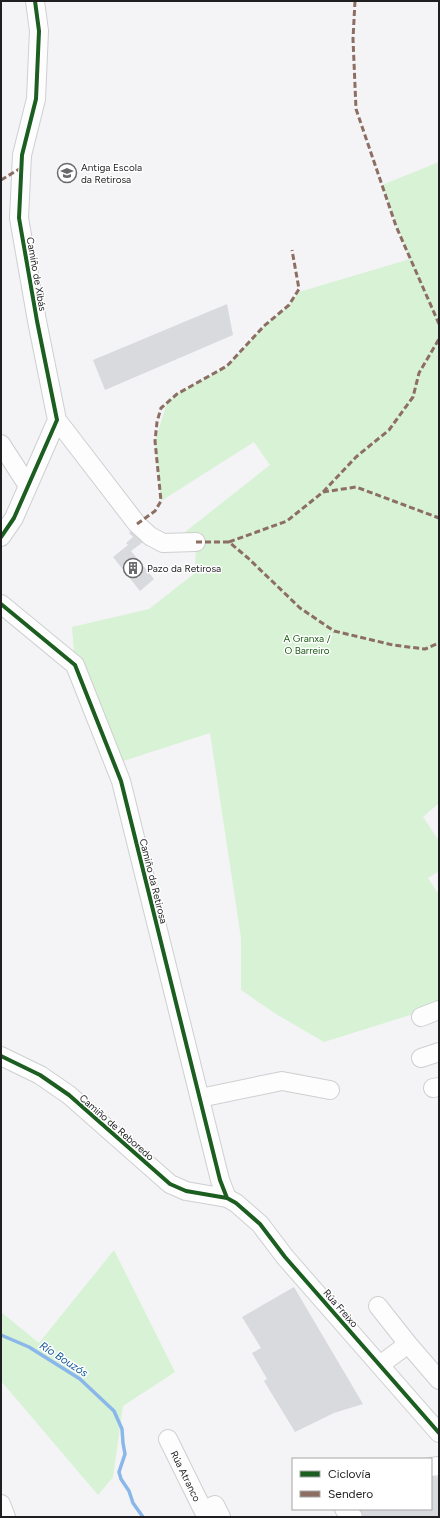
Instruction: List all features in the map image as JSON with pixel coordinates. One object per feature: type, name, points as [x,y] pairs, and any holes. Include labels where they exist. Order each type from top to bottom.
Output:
[{"type":"street","name":"Camiño de Xibás","points":[[35,1],[39,31],[36,99],[22,155],[19,218],[37,321],[57,420]]},
{"type":"street","points":[[1,537],[14,518],[57,420],[138,524],[150,536],[163,543],[196,542]]},
{"type":"street","points":[[1,444],[28,486]]},
{"type":"street","name":"Camiño da Retirosa","points":[[1,604],[74,665],[112,757],[121,781],[220,1180],[227,1198]]},
{"type":"street","points":[[421,1017],[439,1010]]},
{"type":"street","points":[[421,1058],[439,1052]]},
{"type":"street","name":"Camiño de Reboredo","points":[[1,1056],[40,1075],[69,1095],[170,1184],[186,1191],[227,1198]]},
{"type":"street","points":[[200,1098],[282,1081],[330,1090]]},
{"type":"street","name":"Rúa Freixo","points":[[227,1198],[236,1203],[260,1224],[285,1257],[439,1433]]},
{"type":"street","points":[[378,1306],[439,1380]]},
{"type":"street","points":[[380,1365],[408,1344]]},
{"type":"street","name":"Rúa Atranco","points":[[168,1439],[203,1510],[215,1505],[221,1517]]},
{"type":"street","points":[[1,1504],[6,1517]]},
{"type":"street","points":[[345,1510],[353,1517]]},
{"type":"green space","name":"A Granxa / O Barreiro","points":[[439,162],[439,803],[423,817],[439,841],[439,871],[428,878],[439,895],[439,1006],[324,1042],[276,1014],[241,990],[241,938],[210,733],[114,764],[75,665],[72,627],[149,609],[195,573],[196,542],[180,536],[270,465],[254,442],[161,501],[155,441],[167,403],[177,394],[227,366],[264,326],[289,305],[299,292],[410,259],[382,185]]},
{"type":"green space","points":[[114,1250],[175,1372],[123,1406],[113,1477],[98,1495],[1,1381],[1,1312],[39,1343]]},
{"type":"building","points":[[227,304],[233,335],[105,390],[93,360]]},
{"type":"building","name":"Pazo da Retirosa","points":[[137,527],[150,543],[146,546],[143,542],[131,551],[154,579],[140,591],[113,557],[128,545],[126,543],[133,537],[129,533]]},
{"type":"building","points":[[294,1287],[363,1404],[334,1413],[295,1432],[264,1381],[267,1379],[252,1353],[261,1348],[242,1317]]},
{"type":"building","points":[[432,1477],[439,1477],[439,1517],[362,1517],[354,1510],[432,1510]]},
{"type":"waterway","name":"Río Bouzós","points":[[1,1335],[29,1347],[80,1379],[114,1411],[122,1429],[125,1454],[119,1472],[121,1479],[129,1491],[133,1503],[143,1517]]},
{"type":"marked path","points":[[355,1],[353,39],[356,109],[396,226],[439,324]]},
{"type":"marked path","points":[[1,180],[21,168]]},
{"type":"marked path","points":[[137,524],[155,511],[161,501],[155,441],[157,422],[161,408],[177,394],[227,366],[264,326],[289,305],[299,289],[292,250]]},
{"type":"marked path","points":[[229,542],[287,521],[323,492],[356,457],[389,430],[413,397],[419,373],[439,339]]},
{"type":"marked path","points":[[323,492],[356,487],[439,518]]},
{"type":"marked path","points":[[196,542],[229,542],[248,558],[300,608],[334,631],[393,645],[425,649],[439,643]]},
{"type":"cycle path","points":[[1,537],[14,518],[57,420],[37,321],[19,218],[22,155],[36,99],[39,31],[35,1]]},
{"type":"cycle path","points":[[1,604],[75,665],[121,781],[220,1180],[227,1198]]},
{"type":"cycle path","points":[[1,1056],[40,1075],[69,1095],[170,1184],[186,1191],[227,1198],[236,1203],[260,1224],[285,1257],[439,1433]]},
{"type":"place","name":"Antiga Escola da Retirosa","points":[[67,173]]},
{"type":"place","name":"Pazo da Retirosa","points":[[133,568]]}]
